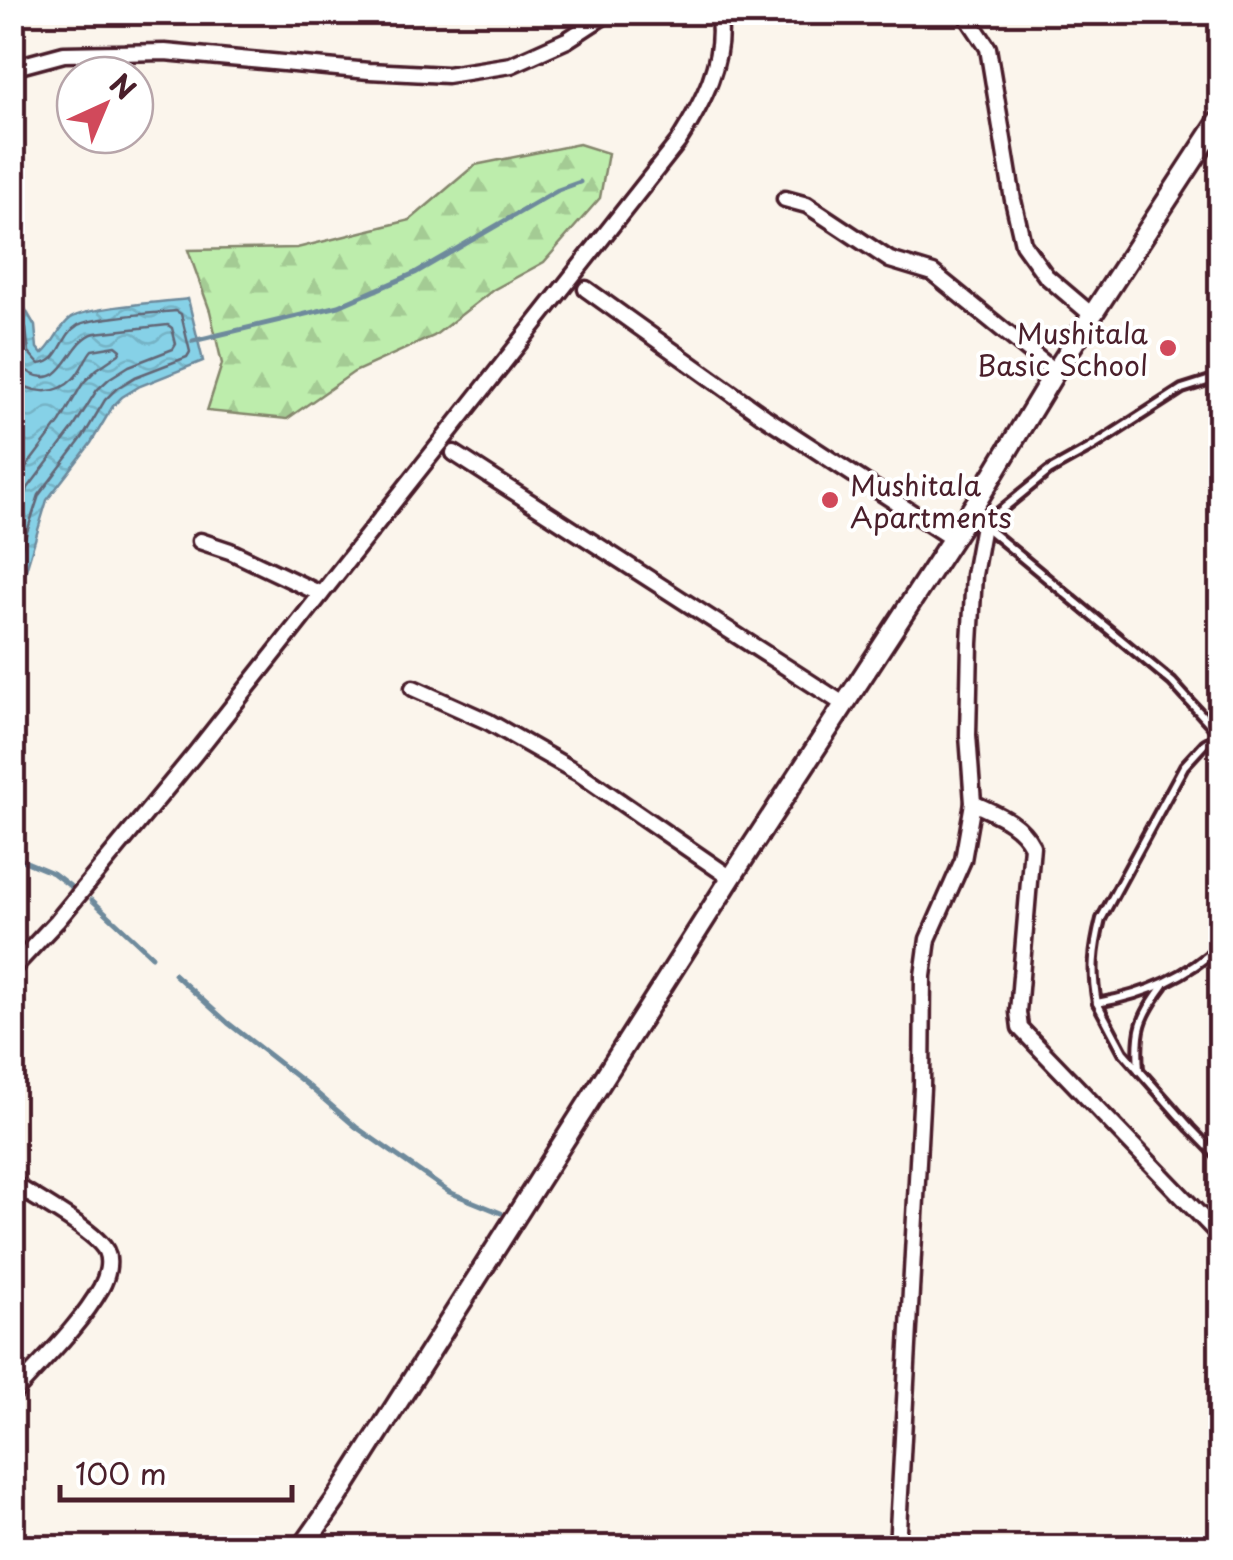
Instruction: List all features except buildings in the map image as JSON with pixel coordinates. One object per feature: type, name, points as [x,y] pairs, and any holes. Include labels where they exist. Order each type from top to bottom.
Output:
[{"type":"main road","points":[[302,1548],[951,538],[976,518],[1055,372],[1220,119]]},
{"type":"street","points":[[12,68],[64,54],[165,52],[447,75],[511,65],[567,40],[610,12]]},
{"type":"street","points":[[12,969],[194,755],[678,142],[712,77],[719,46],[718,12]]},
{"type":"street","points":[[964,12],[988,48],[1024,244],[1046,276],[1092,316]]},
{"type":"street","points":[[784,199],[807,205],[890,260],[933,273],[1055,372]]},
{"type":"street","points":[[586,289],[764,417],[951,538]]},
{"type":"street","points":[[454,454],[845,706]]},
{"type":"street","points":[[897,1548],[922,1088],[923,976],[928,939],[963,860],[974,803],[968,736],[976,518]]},
{"type":"street","points":[[200,541],[322,594]]},
{"type":"street","points":[[412,688],[489,722],[580,774],[731,878]]},
{"type":"street","points":[[974,803],[1013,823],[1026,834],[1032,846],[1018,1012],[1020,1028],[1220,1236]]},
{"type":"street","points":[[12,1183],[92,1235],[106,1250],[109,1265],[103,1286],[77,1321],[12,1394]]},
{"type":"lane","points":[[1220,377],[1182,389],[976,518],[1172,682],[1220,736],[1205,742],[1184,766],[1101,920],[1092,976],[1097,1003],[1123,1052],[1220,1159]]},
{"type":"lane","points":[[1097,1003],[1164,984],[1207,958],[1220,945]]},
{"type":"lane","points":[[1139,1070],[1137,1040],[1146,1010],[1164,984]]},
{"type":"green space","points":[[579,144],[608,153],[600,198],[544,262],[493,290],[434,336],[354,372],[287,419],[207,411],[222,364],[210,311],[188,250],[297,248],[410,220],[475,165]]},
{"type":"water","points":[[13,288],[35,326],[37,348],[42,354],[67,322],[80,314],[188,299],[203,361],[140,386],[113,406],[91,443],[47,500],[13,613]]},
{"type":"waterway","points":[[193,341],[339,306],[415,273],[558,190],[580,182]]},
{"type":"waterway","points":[[12,856],[53,873],[70,886]]},
{"type":"waterway","points":[[92,900],[152,956]]},
{"type":"waterway","points":[[174,974],[356,1127],[449,1192],[501,1213]]},
{"type":"place","name":"Mushitala Basic School","points":[[1168,348]]},
{"type":"place","name":"Mushitala Apartments","points":[[830,500]]}]
